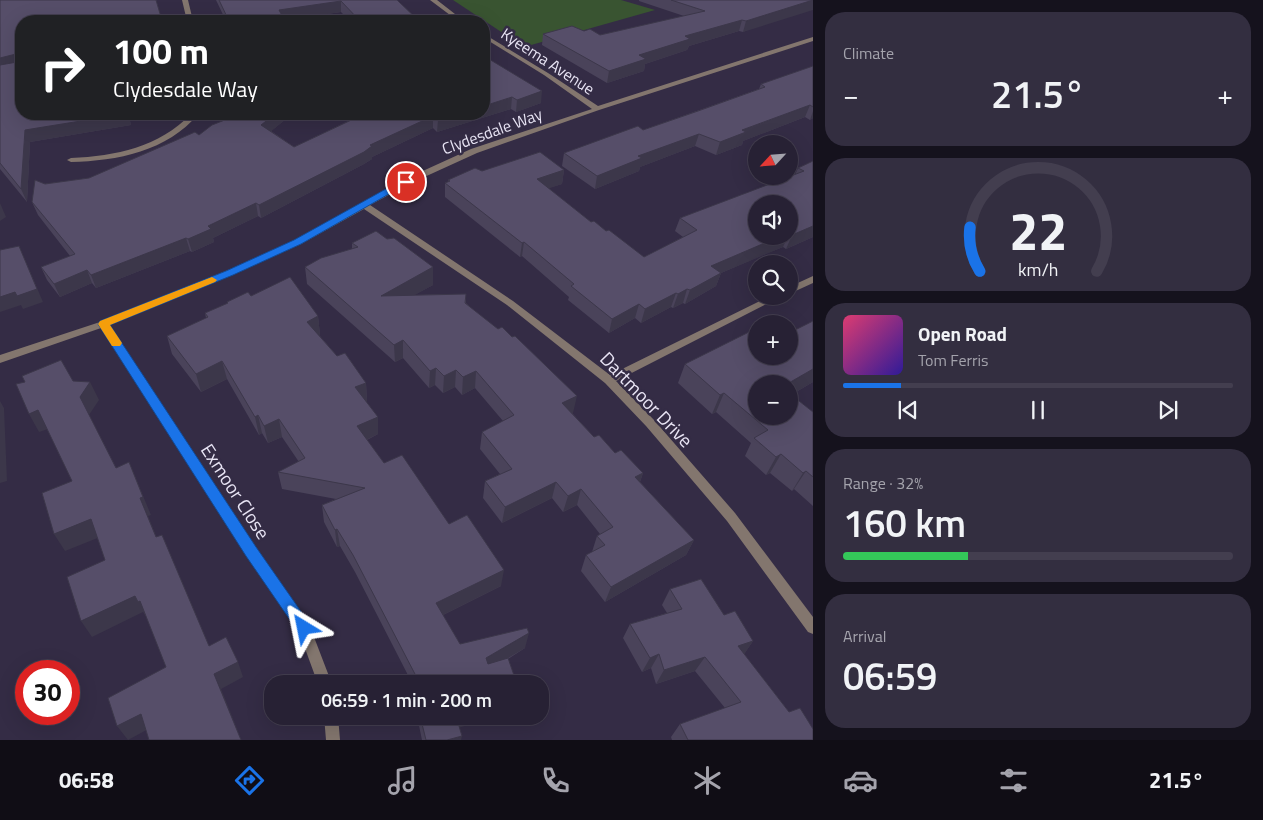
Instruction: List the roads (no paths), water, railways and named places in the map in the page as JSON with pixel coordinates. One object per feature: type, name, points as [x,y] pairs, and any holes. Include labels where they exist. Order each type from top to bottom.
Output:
[{"type":"street","points":[[185,0],[189,15]]},
{"type":"street","points":[[433,0],[454,15]]},
{"type":"street","name":"Clydesdale Way","points":[[0,358],[103,324],[229,273],[298,242],[441,164],[597,109],[813,39]]},
{"type":"street","name":"Kyeema Avenue","points":[[490,40],[546,74],[597,109]]},
{"type":"street","points":[[71,160],[106,158],[146,146],[183,126],[189,120]]},
{"type":"street","name":"Dartmoor Drive","points":[[364,205],[510,303],[609,380],[650,423],[731,517],[813,628]]},
{"type":"street","points":[[798,286],[813,279]]},
{"type":"street","points":[[609,380],[760,305]]},
{"type":"street","name":"Exmoor Close","points":[[103,324],[251,552],[304,628],[322,675]]},
{"type":"street","points":[[331,725],[333,740]]}]
